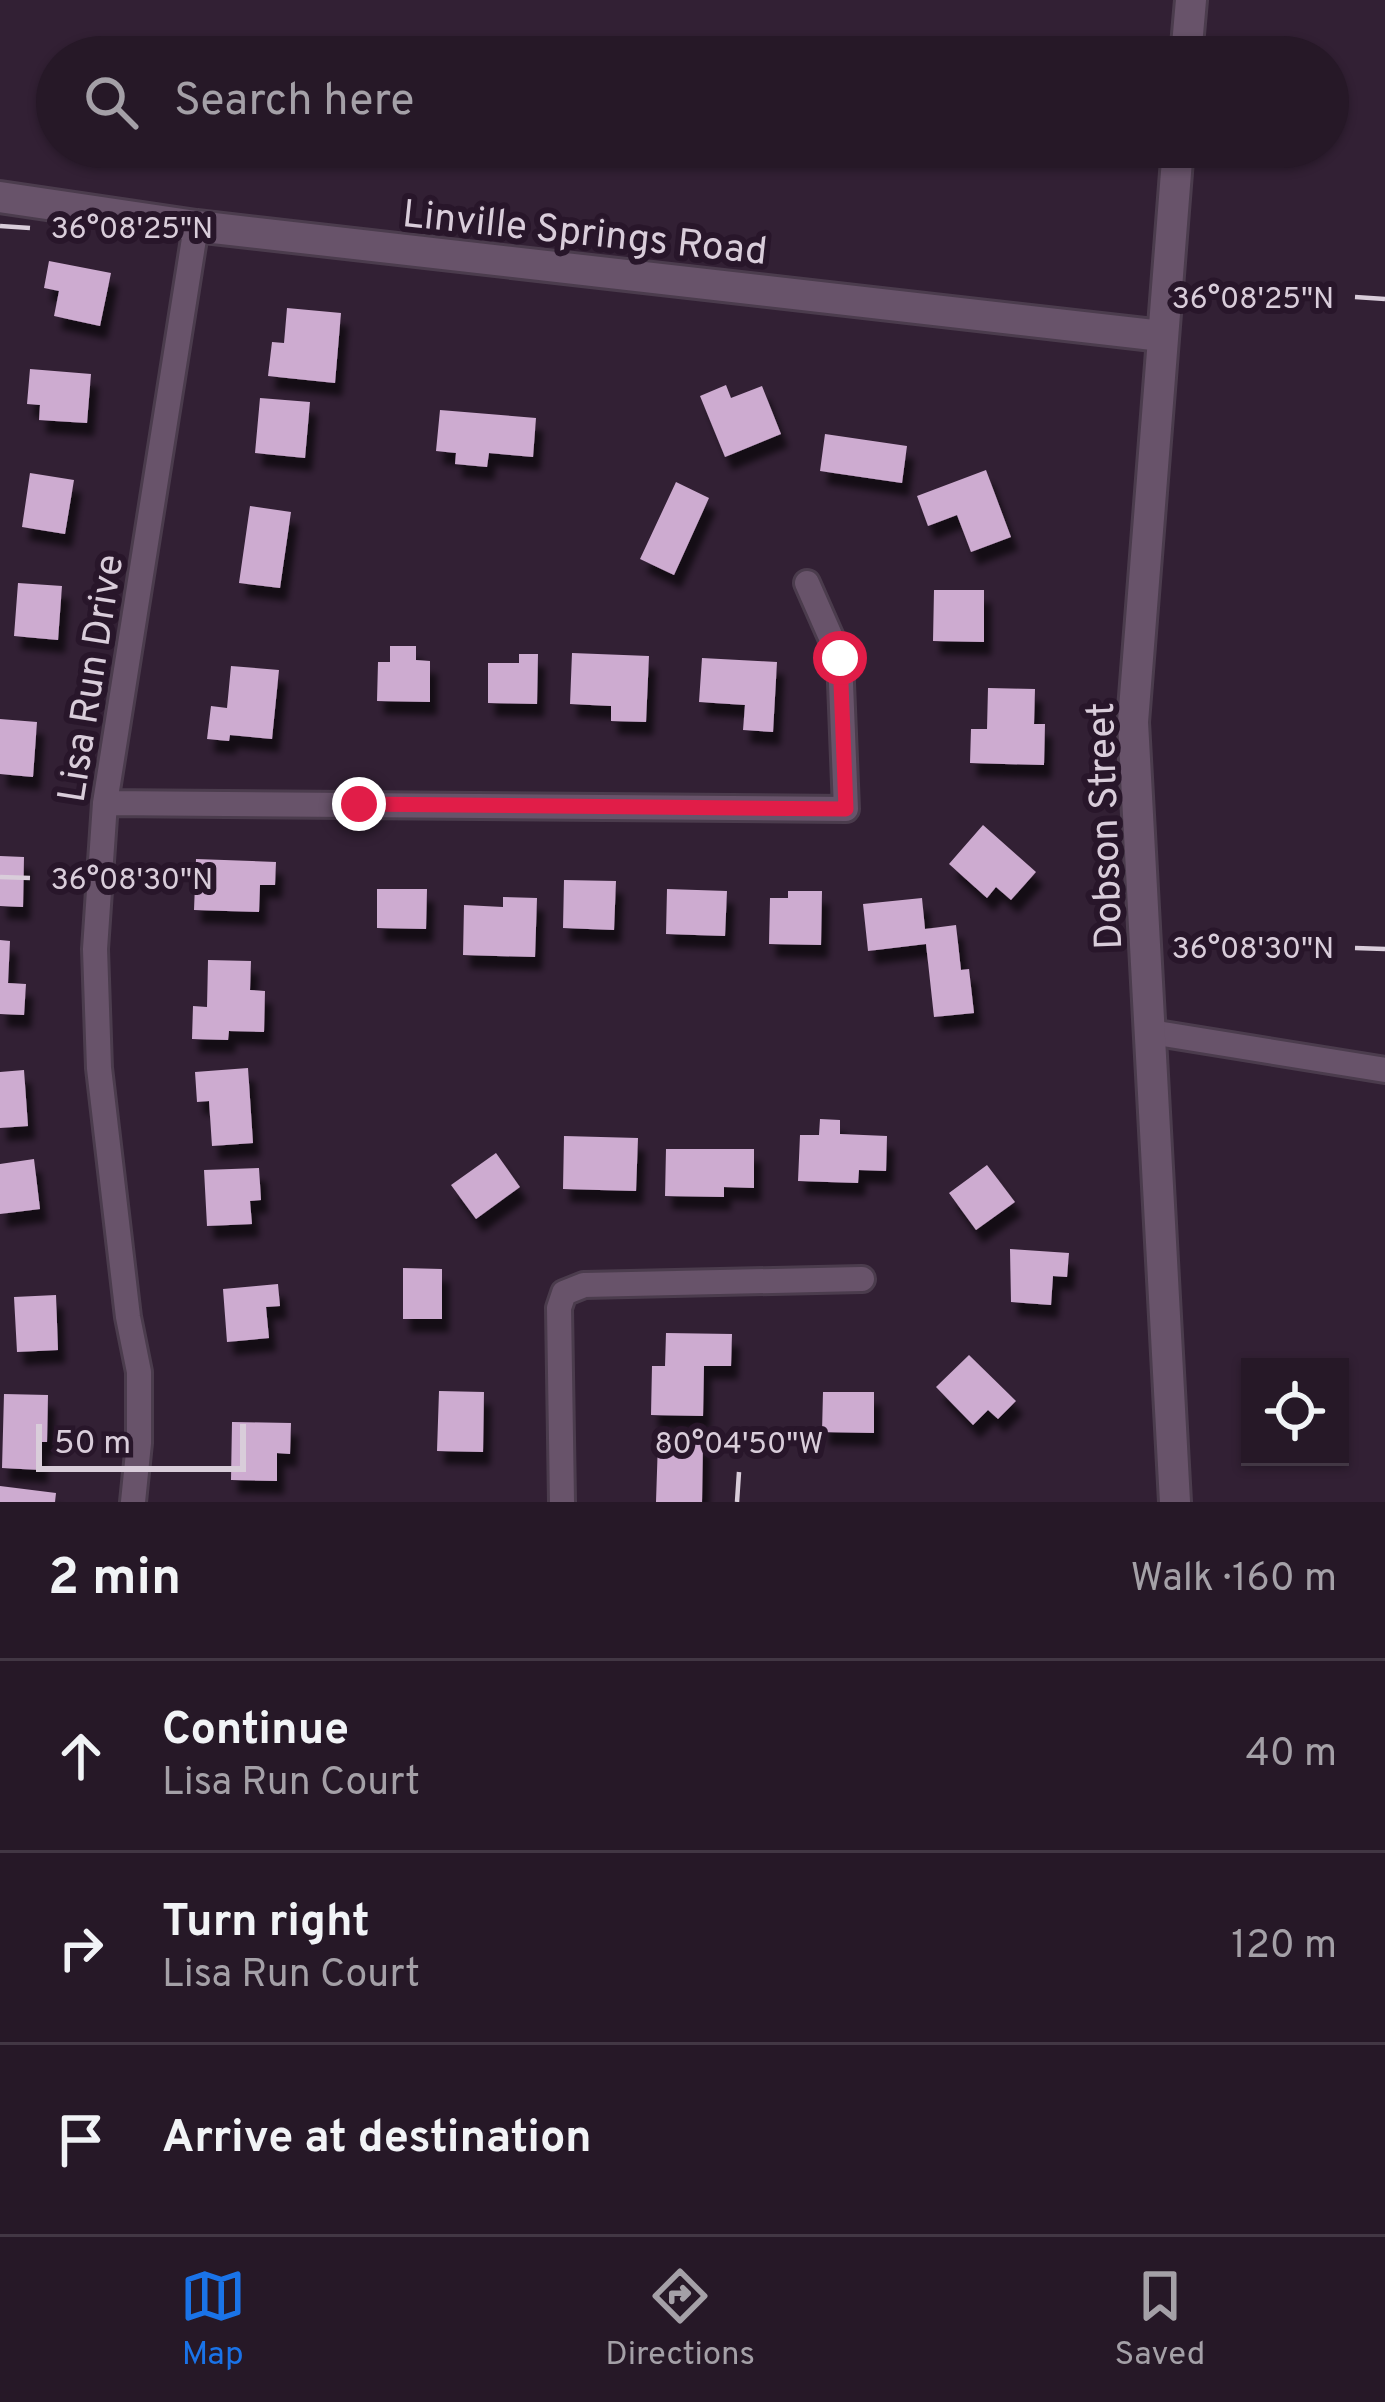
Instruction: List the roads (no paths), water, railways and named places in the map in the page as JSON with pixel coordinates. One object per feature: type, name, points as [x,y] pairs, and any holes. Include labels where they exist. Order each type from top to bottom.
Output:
[{"type":"street","points":[[1188,36],[1191,0]]},
{"type":"street","name":"Dobson Street","points":[[1175,1502],[1133,722],[1176,168]]},
{"type":"street","name":"Linville Springs Road","points":[[0,197],[196,226],[1162,336]]},
{"type":"street","name":"Lisa Run Drive","points":[[133,1502],[139,1372],[128,1317],[99,1067],[95,949],[105,803],[196,226]]},
{"type":"street","points":[[105,803],[846,809],[840,658],[807,584]]},
{"type":"street","points":[[1151,1032],[1385,1070]]},
{"type":"street","points":[[562,1502],[559,1309],[564,1293],[584,1286],[862,1279]]}]
